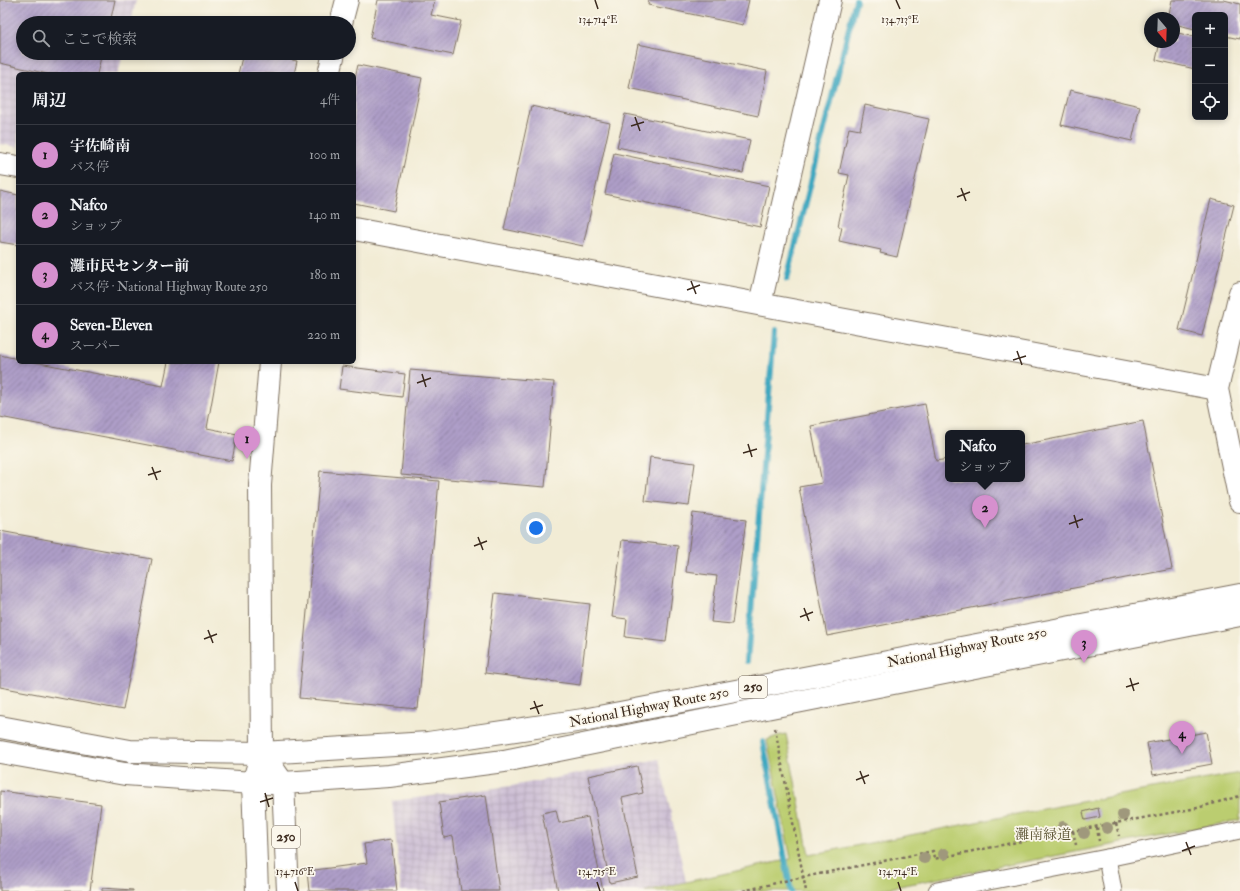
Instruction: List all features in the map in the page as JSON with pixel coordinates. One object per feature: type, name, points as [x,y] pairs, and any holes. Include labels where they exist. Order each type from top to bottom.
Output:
[{"type":"main road","points":[[343,16],[347,0]]},
{"type":"main road","points":[[760,304],[830,0]]},
{"type":"main road","points":[[329,72],[332,60]]},
{"type":"main road","points":[[0,164],[16,167]]},
{"type":"main road","points":[[356,229],[1217,389]]},
{"type":"main road","points":[[1240,293],[1217,389],[1240,501]]},
{"type":"main road","points":[[270,364],[260,485],[262,753],[283,783]]},
{"type":"main road","name":"National Highway Route 250","points":[[0,727],[130,751],[262,753],[428,743],[583,720],[1240,595]]},
{"type":"main road","name":"National Highway Route 250","points":[[0,752],[125,774],[253,783],[283,783],[389,776],[504,761],[771,706],[1240,615]]},
{"type":"main road","name":"250","points":[[258,891],[253,783],[262,753]]},
{"type":"main road","name":"250","points":[[283,783],[288,891]]},
{"type":"street","points":[[937,891],[1107,858],[1240,830]]},
{"type":"street","points":[[1107,858],[1113,891]]},
{"type":"path","points":[[775,726],[806,891]]},
{"type":"path","points":[[743,891],[933,851],[934,859],[1056,834],[1197,808],[1240,796]]},
{"type":"shaded area","points":[[0,0],[136,0],[133,16],[16,16],[16,60],[121,60],[118,72],[16,72],[16,147],[0,144]]},
{"type":"shaded area","points":[[659,759],[686,882],[645,891],[401,891],[392,801],[511,786]]},
{"type":"green space","name":"灘南緑道","points":[[786,734],[809,855],[1037,810],[1240,773],[1240,820],[874,891],[645,891],[791,859],[767,740]]},
{"type":"building","points":[[0,0],[115,0],[112,16],[16,16],[16,60],[100,60],[97,72],[39,72],[0,63]]},
{"type":"building","points":[[378,0],[435,0],[431,15],[461,21],[453,55],[370,38]]},
{"type":"building","points":[[649,0],[749,0],[743,25],[648,5]]},
{"type":"building","points":[[1172,0],[1224,0],[1240,4],[1240,39],[1228,37],[1228,12],[1192,12],[1192,28],[1180,25],[1180,12],[1169,12]]},
{"type":"building","points":[[1180,33],[1192,36],[1192,68],[1156,60],[1159,48],[1180,48]]},
{"type":"building","points":[[638,44],[767,71],[758,116],[629,88]]},
{"type":"building","points":[[241,60],[297,61],[294,72],[238,72]]},
{"type":"building","points":[[358,65],[422,78],[394,211],[356,203],[356,73]]},
{"type":"building","points":[[1070,90],[1140,106],[1132,141],[1061,125]]},
{"type":"building","points":[[865,105],[929,119],[897,257],[880,253],[881,250],[839,241],[842,227],[838,226],[849,175],[839,173],[849,128],[860,130]]},
{"type":"building","points":[[531,106],[610,123],[583,246],[504,229]]},
{"type":"building","points":[[625,114],[750,140],[743,173],[617,147]]},
{"type":"building","points":[[614,153],[769,186],[760,227],[605,194]]},
{"type":"building","points":[[0,191],[16,195],[16,245],[0,242]]},
{"type":"building","points":[[1211,199],[1234,205],[1202,336],[1179,330]]},
{"type":"building","points":[[0,355],[16,359],[16,364],[45,364],[163,386],[168,364],[219,364],[207,428],[237,434],[232,461],[0,417]]},
{"type":"building","points":[[342,366],[405,374],[402,397],[339,389]]},
{"type":"building","points":[[410,370],[554,382],[545,487],[401,475]]},
{"type":"building","points":[[925,404],[936,461],[945,460],[945,482],[1025,482],[1025,444],[1143,421],[1172,569],[827,636],[799,487],[822,483],[811,426]]},
{"type":"building","points":[[650,457],[695,463],[689,506],[645,501]]},
{"type":"building","points":[[320,471],[439,481],[418,709],[299,698]]},
{"type":"building","points":[[693,513],[746,520],[732,624],[711,622],[717,576],[686,572]]},
{"type":"building","points":[[0,531],[152,559],[123,710],[0,687]]},
{"type":"building","points":[[622,540],[678,546],[666,642],[625,637],[627,619],[612,617]]},
{"type":"building","points":[[495,593],[590,604],[580,685],[485,673]]},
{"type":"building","points":[[1206,732],[1212,764],[1153,775],[1147,743]]},
{"type":"building","points":[[637,766],[643,793],[622,798],[638,877],[610,883],[588,776]]},
{"type":"building","points":[[0,791],[101,804],[90,891],[0,891]]},
{"type":"building","points":[[486,795],[499,891],[461,891],[453,836],[444,838],[439,802]]},
{"type":"building","points":[[1098,808],[1100,817],[1085,820],[1083,812]]},
{"type":"building","points":[[556,810],[559,823],[588,817],[603,891],[558,891],[542,813]]},
{"type":"building","points":[[391,840],[397,891],[309,891],[307,871],[367,863],[364,844]]},
{"type":"building","points":[[102,888],[133,890],[133,891],[102,891]]},
{"type":"waterway","points":[[787,279],[856,0]]},
{"type":"waterway","points":[[747,661],[774,333]]},
{"type":"waterway","points":[[763,742],[791,891]]},
{"type":"place","name":"宇佐崎南","points":[[247,459]]},
{"type":"place","name":"Nafco","points":[[985,528]]},
{"type":"place","name":"灘市民センター前","points":[[1084,663]]},
{"type":"place","name":"Seven-Eleven","points":[[1182,754]]}]
